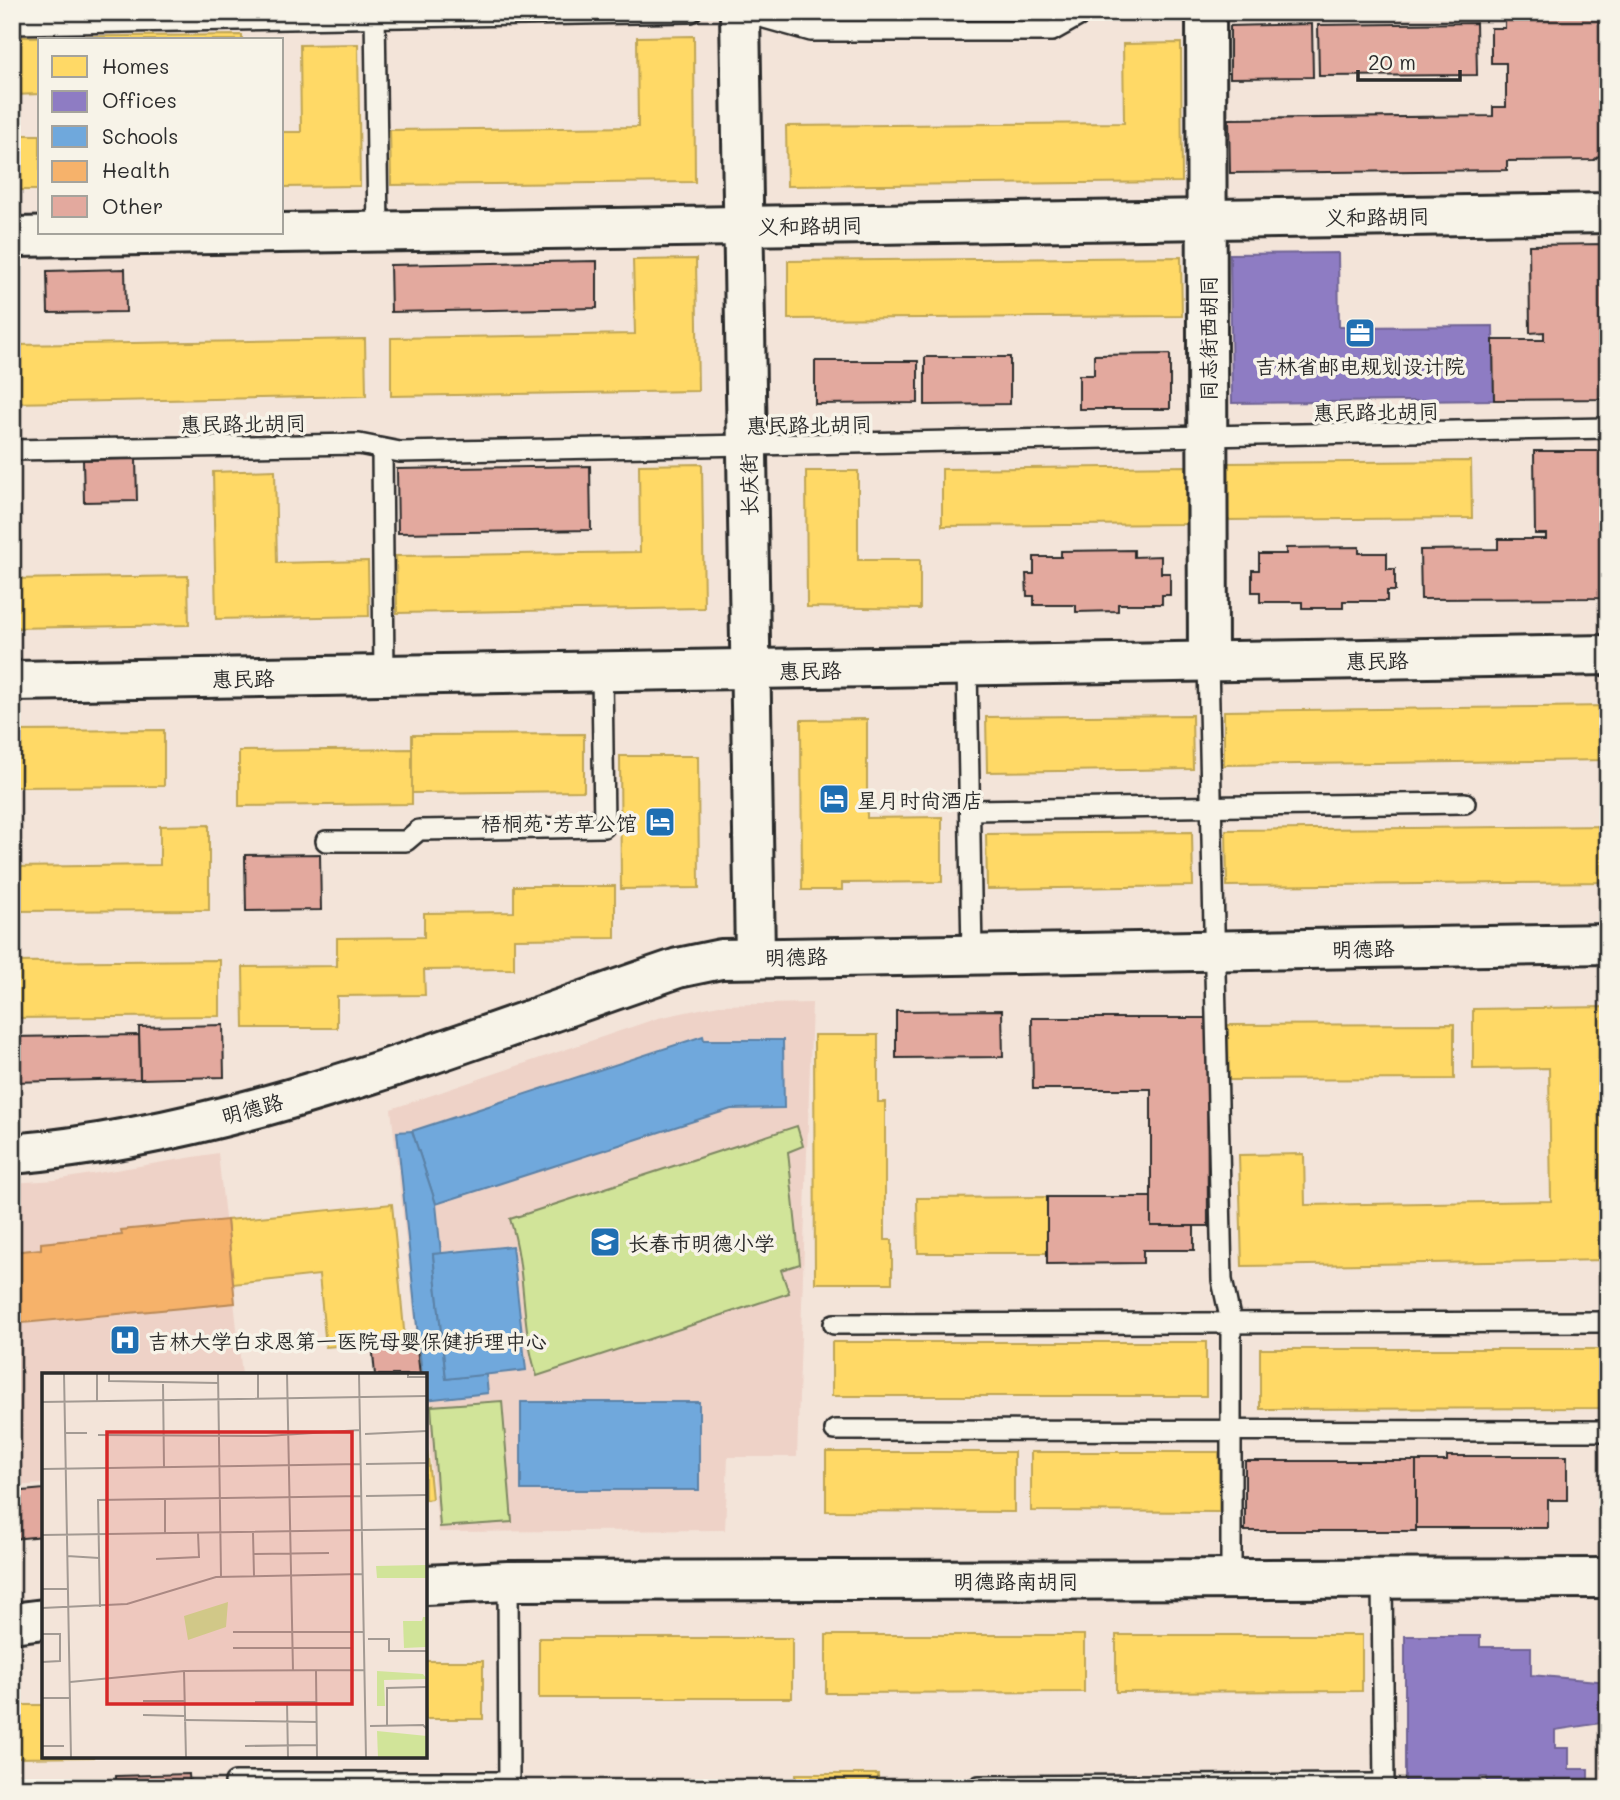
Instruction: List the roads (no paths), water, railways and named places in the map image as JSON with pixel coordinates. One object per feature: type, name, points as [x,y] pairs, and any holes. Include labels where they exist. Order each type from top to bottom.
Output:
[{"type":"street","name":"长庆街","points":[[741,12],[755,957]]},
{"type":"street","name":"同志街西胡同","points":[[1206,12],[1208,663]]},
{"type":"street","name":"义和路胡同","points":[[284,233],[1608,213]]},
{"type":"street","name":"义和路胡同","points":[[12,237],[195,234]]},
{"type":"street","name":"惠民路","points":[[12,681],[1608,655]]},
{"type":"street","name":"明德路","points":[[12,1154],[129,1137],[209,1120],[315,1090],[678,968],[721,959],[1608,944]]},
{"type":"street","name":"明德路南胡同","points":[[427,1585],[508,1581],[1608,1578]]},
{"type":"street","points":[[12,1623],[42,1619]]},
{"type":"lane","points":[[12,24],[375,15],[691,12]]},
{"type":"lane","points":[[741,12],[811,31],[1052,31],[1086,12]]},
{"type":"lane","points":[[375,15],[378,231]]},
{"type":"lane","name":"惠民路北胡同","points":[[12,450],[359,444],[400,452],[748,448],[1608,429]]},
{"type":"lane","points":[[382,449],[384,676]]},
{"type":"lane","points":[[1208,663],[1222,1280],[1231,1322],[1231,1579]]},
{"type":"lane","points":[[967,667],[972,954]]},
{"type":"lane","points":[[326,841],[406,841],[419,830],[604,827],[602,673]]},
{"type":"lane","points":[[970,810],[1465,803]]},
{"type":"lane","points":[[834,1324],[1608,1322]]},
{"type":"lane","points":[[835,1430],[1608,1431]]},
{"type":"lane","points":[[979,1786],[1384,1786],[1382,1579]]},
{"type":"lane","points":[[235,1782],[509,1785],[508,1581]]},
{"type":"place","name":"吉林省邮电规划设计院","points":[[1360,333]]},
{"type":"place","name":"星月时尚酒店","points":[[834,799]]},
{"type":"place","name":"梧桐苑·芳草公馆","points":[[660,822]]},
{"type":"place","name":"长春市明德小学","points":[[605,1242]]},
{"type":"place","name":"吉林大学白求恩第一医院母婴保健护理中心","points":[[125,1340]]}]
